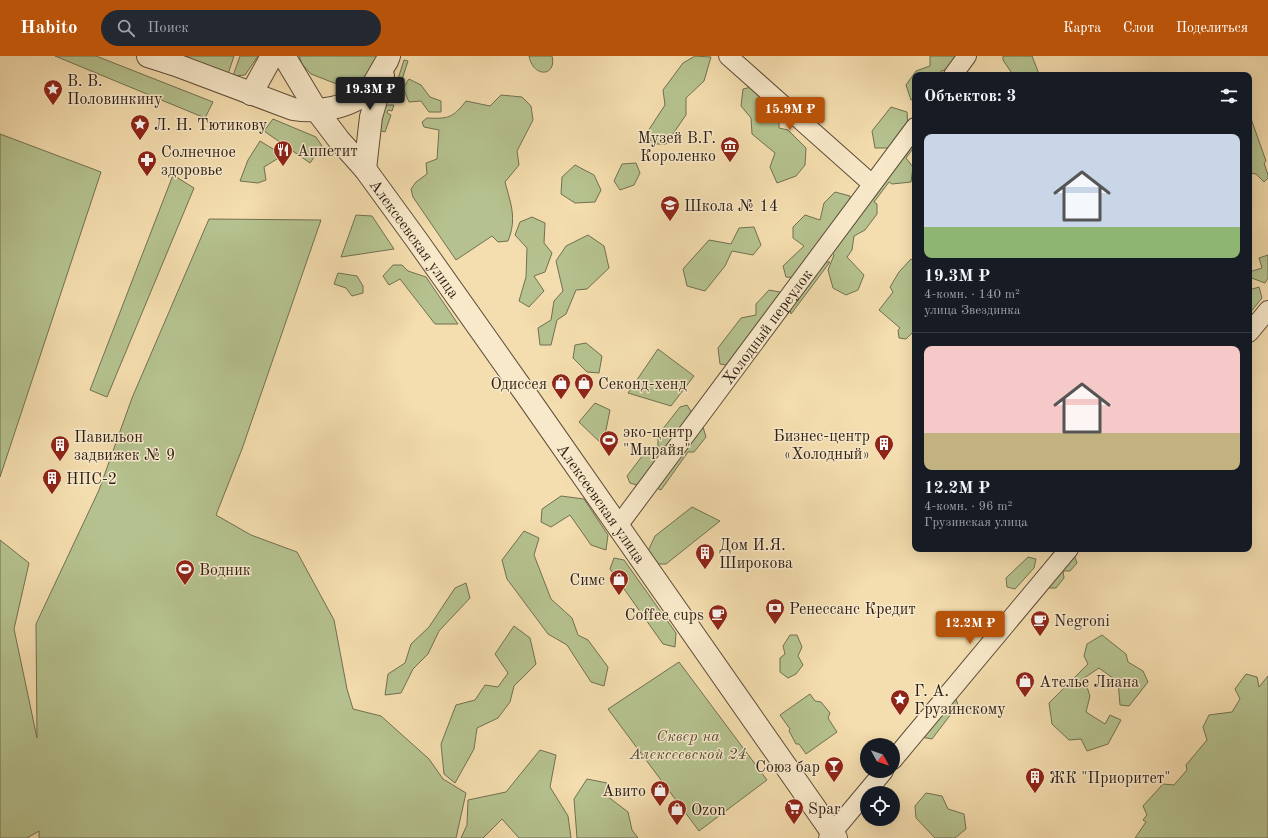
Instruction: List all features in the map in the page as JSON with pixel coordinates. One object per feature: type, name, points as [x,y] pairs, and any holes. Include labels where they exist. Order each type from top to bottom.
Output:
[{"type":"street","points":[[148,56],[176,65],[250,94],[305,112],[343,105],[358,99],[369,89],[388,58]]},
{"type":"street","points":[[250,94],[272,56]]},
{"type":"street","name":"Алексеевская улица","points":[[284,56],[317,111],[339,140],[365,169],[618,526],[832,836]]},
{"type":"street","points":[[728,56],[872,184]]},
{"type":"street","points":[[955,72],[967,56]]},
{"type":"street","points":[[365,169],[371,117],[388,58]]},
{"type":"street","name":"Холодный переулок","points":[[618,526],[912,131]]},
{"type":"street","points":[[1252,329],[1268,310]]},
{"type":"street","points":[[900,752],[1066,552]]},
{"type":"street","points":[[832,836],[878,778]]},
{"type":"green space","points":[[55,56],[96,56],[213,102],[205,118]]},
{"type":"green space","points":[[185,56],[234,56],[228,74]]},
{"type":"green space","points":[[240,56],[258,56],[245,75],[233,76]]},
{"type":"green space","points":[[299,56],[380,56],[374,76],[352,90],[311,74],[302,64]]},
{"type":"green space","points":[[529,56],[552,56],[553,63],[551,68],[544,72],[539,71],[531,63]]},
{"type":"green space","points":[[695,56],[711,57],[704,81],[686,98],[686,115],[666,144],[651,144],[648,131],[665,105],[663,90],[683,63]]},
{"type":"green space","points":[[930,56],[961,56],[953,68],[941,72],[915,72],[930,66]]},
{"type":"green space","points":[[1003,56],[1032,56],[1038,72],[1011,72],[1003,60]]},
{"type":"green space","points":[[404,60],[408,61],[397,95],[394,94],[390,88],[391,85],[397,82]]},
{"type":"green space","points":[[912,77],[912,100],[911,100],[906,85]]},
{"type":"green space","points":[[409,79],[421,85],[430,97],[441,101],[441,112],[429,112],[421,101],[409,102],[403,88]]},
{"type":"green space","points":[[756,86],[779,111],[779,128],[788,130],[806,148],[805,165],[796,176],[777,183],[770,167],[775,153],[752,134],[751,118],[741,106],[743,89]]},
{"type":"green space","points":[[501,95],[522,97],[531,106],[533,120],[517,151],[519,165],[505,182],[513,218],[511,233],[508,241],[498,242],[492,236],[456,260],[413,197],[411,189],[416,182],[427,174],[426,163],[437,159],[439,130],[424,127],[422,122],[427,118],[445,118],[450,116],[466,101],[490,106]]},
{"type":"green space","points":[[388,105],[394,105],[392,111],[388,110],[387,113],[391,115],[385,132],[378,130],[382,108]]},
{"type":"green space","points":[[891,107],[907,112],[908,128],[894,148],[875,148],[872,131]]},
{"type":"green space","points":[[273,119],[316,137],[322,146],[310,163],[264,131]]},
{"type":"green space","points":[[1252,121],[1266,161],[1264,163],[1268,178],[1264,182],[1256,174],[1252,173]]},
{"type":"green space","points":[[0,134],[101,172],[0,477]]},
{"type":"green space","points":[[260,141],[278,152],[277,159],[264,167],[266,180],[258,183],[240,181],[248,160]]},
{"type":"green space","points":[[912,143],[912,150],[906,158],[912,166],[911,182],[892,184],[889,182],[874,202],[877,204],[877,214],[865,230],[854,236],[852,250],[847,257],[864,275],[858,290],[846,295],[833,288],[828,270],[834,255],[829,250]]},
{"type":"green space","points":[[636,163],[640,173],[634,185],[620,190],[614,181],[622,164]]},
{"type":"green space","points":[[575,165],[594,175],[601,190],[595,202],[575,203],[561,194],[562,177]]},
{"type":"green space","points":[[173,175],[194,188],[107,397],[90,390]]},
{"type":"green space","points":[[835,192],[850,196],[850,207],[798,278],[786,277],[783,266],[804,246],[793,238],[793,227],[805,215],[820,220],[824,203]]},
{"type":"green space","points":[[356,215],[372,216],[394,249],[341,257]]},
{"type":"green space","points":[[532,217],[545,223],[544,243],[552,253],[545,272],[534,276],[544,291],[529,307],[519,301],[526,277],[527,248],[515,235],[520,222]]},
{"type":"green space","name":"Водник","points":[[209,219],[321,220],[242,449],[216,515],[251,535],[297,552],[334,620],[347,689],[353,709],[381,716],[429,759],[443,779],[466,793],[456,838],[39,838],[39,831],[27,838],[0,838],[0,540],[29,563],[14,629],[37,738],[36,624],[99,490],[132,398]]},
{"type":"green space","points":[[754,227],[761,245],[753,255],[732,251],[725,266],[705,291],[687,286],[683,269],[709,240],[731,244],[739,228]]},
{"type":"green space","points":[[588,235],[604,246],[609,268],[587,289],[576,290],[566,314],[557,320],[551,345],[540,345],[538,328],[551,320],[554,301],[563,291],[556,261],[566,246]]},
{"type":"green space","points":[[1268,255],[1268,278],[1265,283],[1252,278],[1252,271],[1262,268],[1259,258]]},
{"type":"green space","points":[[911,259],[912,260],[912,333],[906,339],[899,338],[898,330],[900,328],[879,310],[893,292],[890,287],[899,272]]},
{"type":"green space","points":[[825,262],[830,262],[791,314],[790,309]]},
{"type":"green space","points":[[393,265],[402,265],[408,271],[426,277],[458,324],[435,324],[400,279],[389,285],[383,276]]},
{"type":"green space","points":[[338,273],[357,276],[363,286],[363,293],[352,296],[346,288],[334,284]]},
{"type":"green space","points":[[1259,287],[1262,298],[1252,310],[1252,289]]},
{"type":"green space","points":[[769,290],[780,292],[782,301],[772,314],[761,318],[761,328],[733,366],[720,364],[718,348],[741,318],[756,315],[756,304]]},
{"type":"green space","points":[[586,343],[602,356],[599,373],[587,372],[573,358],[575,345]]},
{"type":"green space","points":[[658,349],[694,376],[671,406],[628,393]]},
{"type":"green space","points":[[595,403],[610,410],[603,445],[579,422]]},
{"type":"green space","points":[[687,405],[692,413],[671,446],[662,449],[658,460],[640,486],[630,483],[627,476],[646,451],[658,447],[658,435],[680,407]]},
{"type":"green space","points":[[693,427],[703,427],[706,437],[694,452],[688,452],[661,490],[657,488]]},
{"type":"green space","points":[[561,496],[584,499],[608,535],[606,550],[591,545],[570,515],[551,527],[541,522],[542,509]]},
{"type":"green space","points":[[692,507],[720,521],[666,564],[656,564],[648,551],[655,536]]},
{"type":"green space","points":[[524,531],[539,538],[534,555],[551,599],[572,618],[578,635],[588,640],[608,667],[604,686],[591,682],[567,645],[548,634],[507,579],[502,560]]},
{"type":"green space","points":[[1074,555],[1077,563],[1070,571],[1063,571],[1064,578],[1056,588],[1049,588],[1047,579]]},
{"type":"green space","points":[[1028,557],[1036,559],[1034,568],[1015,589],[1007,587],[1006,578]]},
{"type":"green space","points":[[614,558],[624,560],[676,633],[675,647],[663,644],[610,569]]},
{"type":"green space","points":[[466,583],[470,598],[439,631],[428,654],[413,669],[401,693],[385,695],[388,674],[405,663],[411,644],[429,627],[455,588]]},
{"type":"green space","points":[[514,626],[530,638],[536,664],[514,686],[510,702],[498,718],[477,728],[474,749],[455,783],[444,774],[441,744],[456,705],[475,700],[485,685],[498,687],[508,673],[495,654]]},
{"type":"green space","points":[[790,635],[797,635],[802,647],[798,656],[803,665],[796,674],[788,678],[780,672],[780,658],[785,654],[783,646]]},
{"type":"green space","points":[[1102,635],[1126,654],[1128,662],[1143,671],[1148,682],[1129,706],[1120,705],[1118,682],[1099,668],[1084,678],[1090,696],[1086,712],[1105,724],[1110,715],[1121,720],[1108,744],[1087,751],[1081,739],[1069,740],[1052,724],[1049,703],[1088,664],[1084,656],[1087,644]]},
{"type":"green space","name":"Сквер на Алексеевской 24","points":[[679,662],[767,780],[699,831],[608,709]]},
{"type":"green space","points":[[1246,674],[1257,677],[1259,687],[1268,676],[1268,838],[1135,838],[1146,822],[1143,820],[1147,815],[1143,806],[1163,784],[1174,785],[1187,770],[1186,765],[1207,740],[1203,727],[1209,715],[1232,712],[1240,699],[1235,689]]},
{"type":"green space","points":[[810,694],[815,701],[821,702],[830,713],[828,718],[837,732],[806,754],[799,744],[796,744],[789,731],[790,729],[780,715]]},
{"type":"green space","points":[[947,698],[956,699],[958,705],[932,739],[921,737]]},
{"type":"green space","points":[[540,750],[556,755],[550,787],[568,816],[571,838],[519,838],[502,819],[483,838],[461,838],[467,825],[468,800],[506,792]]},
{"type":"green space","points":[[587,779],[607,783],[607,796],[628,812],[632,830],[638,838],[577,838],[574,799]]},
{"type":"green space","points":[[926,793],[942,796],[948,809],[964,814],[966,829],[955,838],[935,838],[916,818],[915,806]]},
{"type":"place","name":"В. В. Половинкину","points":[[53,106]]},
{"type":"place","name":"Л. Н. Тютикову","points":[[140,141]]},
{"type":"place","name":"Музей В.Г. Короленко","points":[[730,163]]},
{"type":"place","name":"Аппетит","points":[[283,167]]},
{"type":"place","name":"Солнечное здоровье","points":[[147,177]]},
{"type":"place","name":"Школа № 14","points":[[670,222]]},
{"type":"place","name":"Одиссея","points":[[561,400]]},
{"type":"place","name":"Секонд-хенд","points":[[584,400]]},
{"type":"place","name":"эко-центр \"Мирайя\"","points":[[609,457]]},
{"type":"place","name":"Бизнес-центр «Холодный»","points":[[884,461]]},
{"type":"place","name":"Павильон задвижек № 9","points":[[60,462]]},
{"type":"place","name":"НПС-2","points":[[52,495]]},
{"type":"place","name":"Дом И.Я. Широкова","points":[[705,570]]},
{"type":"place","name":"Водник","points":[[185,586]]},
{"type":"place","name":"Симс","points":[[619,596]]},
{"type":"place","name":"Ренессанс Кредит","points":[[775,625]]},
{"type":"place","name":"Coffee cups","points":[[718,631]]},
{"type":"place","name":"Negroni","points":[[1040,637]]},
{"type":"place","name":"Ателье Лиана","points":[[1025,698]]},
{"type":"place","name":"Г. А. Грузинскому","points":[[900,716]]},
{"type":"place","name":"Союз бар","points":[[834,783]]},
{"type":"place","name":"ЖК \"Приоритет\"","points":[[1035,794]]},
{"type":"place","name":"Авито","points":[[660,807]]},
{"type":"place","name":"Spar","points":[[794,825]]},
{"type":"place","name":"Ozon","points":[[677,826]]}]
